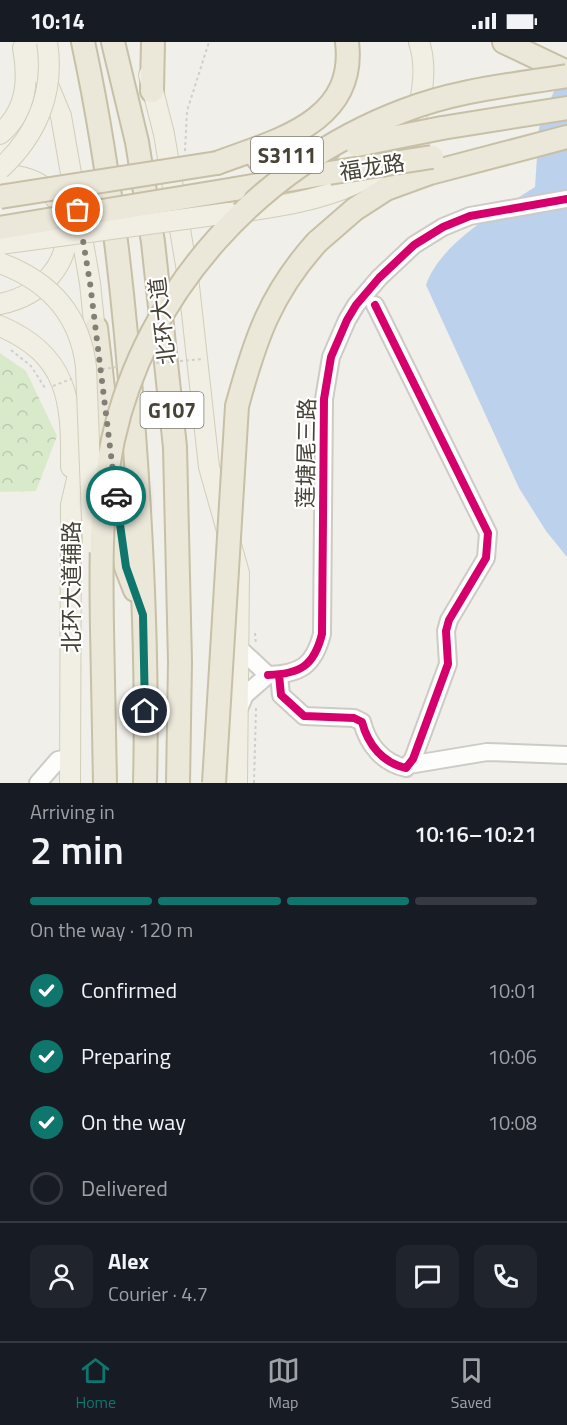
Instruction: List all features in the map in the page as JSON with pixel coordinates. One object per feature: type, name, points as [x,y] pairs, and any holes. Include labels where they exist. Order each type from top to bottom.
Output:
[{"type":"highway","name":"北环大道","points":[[83,42],[106,155],[120,261],[139,497],[145,783]]},
{"type":"highway","name":"北环大道","points":[[113,42],[124,79],[153,242],[175,447],[180,662],[178,783]]},
{"type":"highway","points":[[120,42],[124,79]]},
{"type":"highway","points":[[152,91],[153,42]]},
{"type":"highway","points":[[217,163],[274,144],[305,128],[322,112],[346,79],[349,57],[347,42]]},
{"type":"highway","points":[[504,42],[567,74]]},
{"type":"highway","points":[[105,783],[102,532],[106,480],[113,439],[143,351],[166,306],[194,265],[266,192],[311,158],[363,128],[405,110],[466,92],[567,74]]},
{"type":"highway","name":"福龙路","points":[[0,197],[217,163],[357,145],[442,128],[567,108]]},
{"type":"highway","name":"福龙路","points":[[0,228],[432,157],[478,156],[567,136]]},
{"type":"highway","points":[[214,783],[237,406],[252,348],[274,300],[291,271],[317,242],[354,209],[386,189],[478,156]]},
{"type":"highway","points":[[96,328],[126,567],[143,615]]},
{"type":"main road","points":[[0,134],[17,114],[24,101],[27,69],[22,42]]},
{"type":"main road","name":"北环大道辅路","points":[[30,42],[61,116],[96,328],[94,409],[71,505],[70,783]]},
{"type":"main road","points":[[0,169],[26,141],[45,101],[50,69],[47,42]]},
{"type":"main road","points":[[142,42],[164,134],[188,277],[209,468],[239,573],[247,648],[236,714],[237,783]]},
{"type":"main road","points":[[0,244],[322,198],[361,181],[392,158],[408,137],[418,111],[423,69],[419,42]]},
{"type":"main road","points":[[0,175],[30,178],[43,185],[60,207],[66,234],[62,261],[48,281],[25,297],[0,304]]},
{"type":"main road","points":[[0,262],[29,274],[54,294],[67,309],[81,339],[86,367],[92,527],[102,629]]},
{"type":"main road","points":[[0,326],[15,332],[44,353],[62,382],[68,397],[72,429],[71,505]]},
{"type":"street","name":"莲塘尾三路","points":[[274,675],[294,673],[304,667],[313,657],[322,634],[324,399],[329,367],[339,336],[356,305],[367,291],[414,245],[450,224],[483,213],[567,199]]},
{"type":"street","points":[[375,306],[488,533],[486,558],[449,620],[446,631],[448,664],[410,765]]},
{"type":"street","points":[[247,648],[274,675],[281,695],[304,716],[354,718],[362,723],[365,732],[388,763],[406,768],[410,765],[487,752],[567,755]]},
{"type":"street","points":[[236,714],[245,695],[274,675]]},
{"type":"street","points":[[38,783],[58,760],[70,758]]},
{"type":"path","points":[[186,160],[187,111],[209,42]]},
{"type":"path","points":[[5,346],[31,366],[46,389]]},
{"type":"path","points":[[247,648],[255,628]]},
{"type":"path","points":[[254,783],[256,707]]},
{"type":"green space","points":[[0,353],[26,371],[57,436],[36,491],[0,492]]},
{"type":"water","points":[[567,59],[567,557],[546,531],[519,488],[426,285],[433,269],[457,241],[488,217],[535,187],[539,128]]},
{"type":"cycle path","points":[[268,675],[289,673],[304,666],[315,654],[322,634],[324,399],[331,357],[356,305],[379,278],[414,245],[443,227],[470,216],[567,199]]},
{"type":"cycle path","points":[[279,675],[281,695],[304,716],[354,718],[362,722],[368,738],[378,752],[390,762],[406,768],[413,759],[448,664],[446,631],[449,620],[486,558],[488,533],[375,305]]},
{"type":"way so far","points":[[78,210],[90,283],[116,496]]},
{"type":"route","points":[[116,496],[126,567],[143,615],[145,711]]}]
